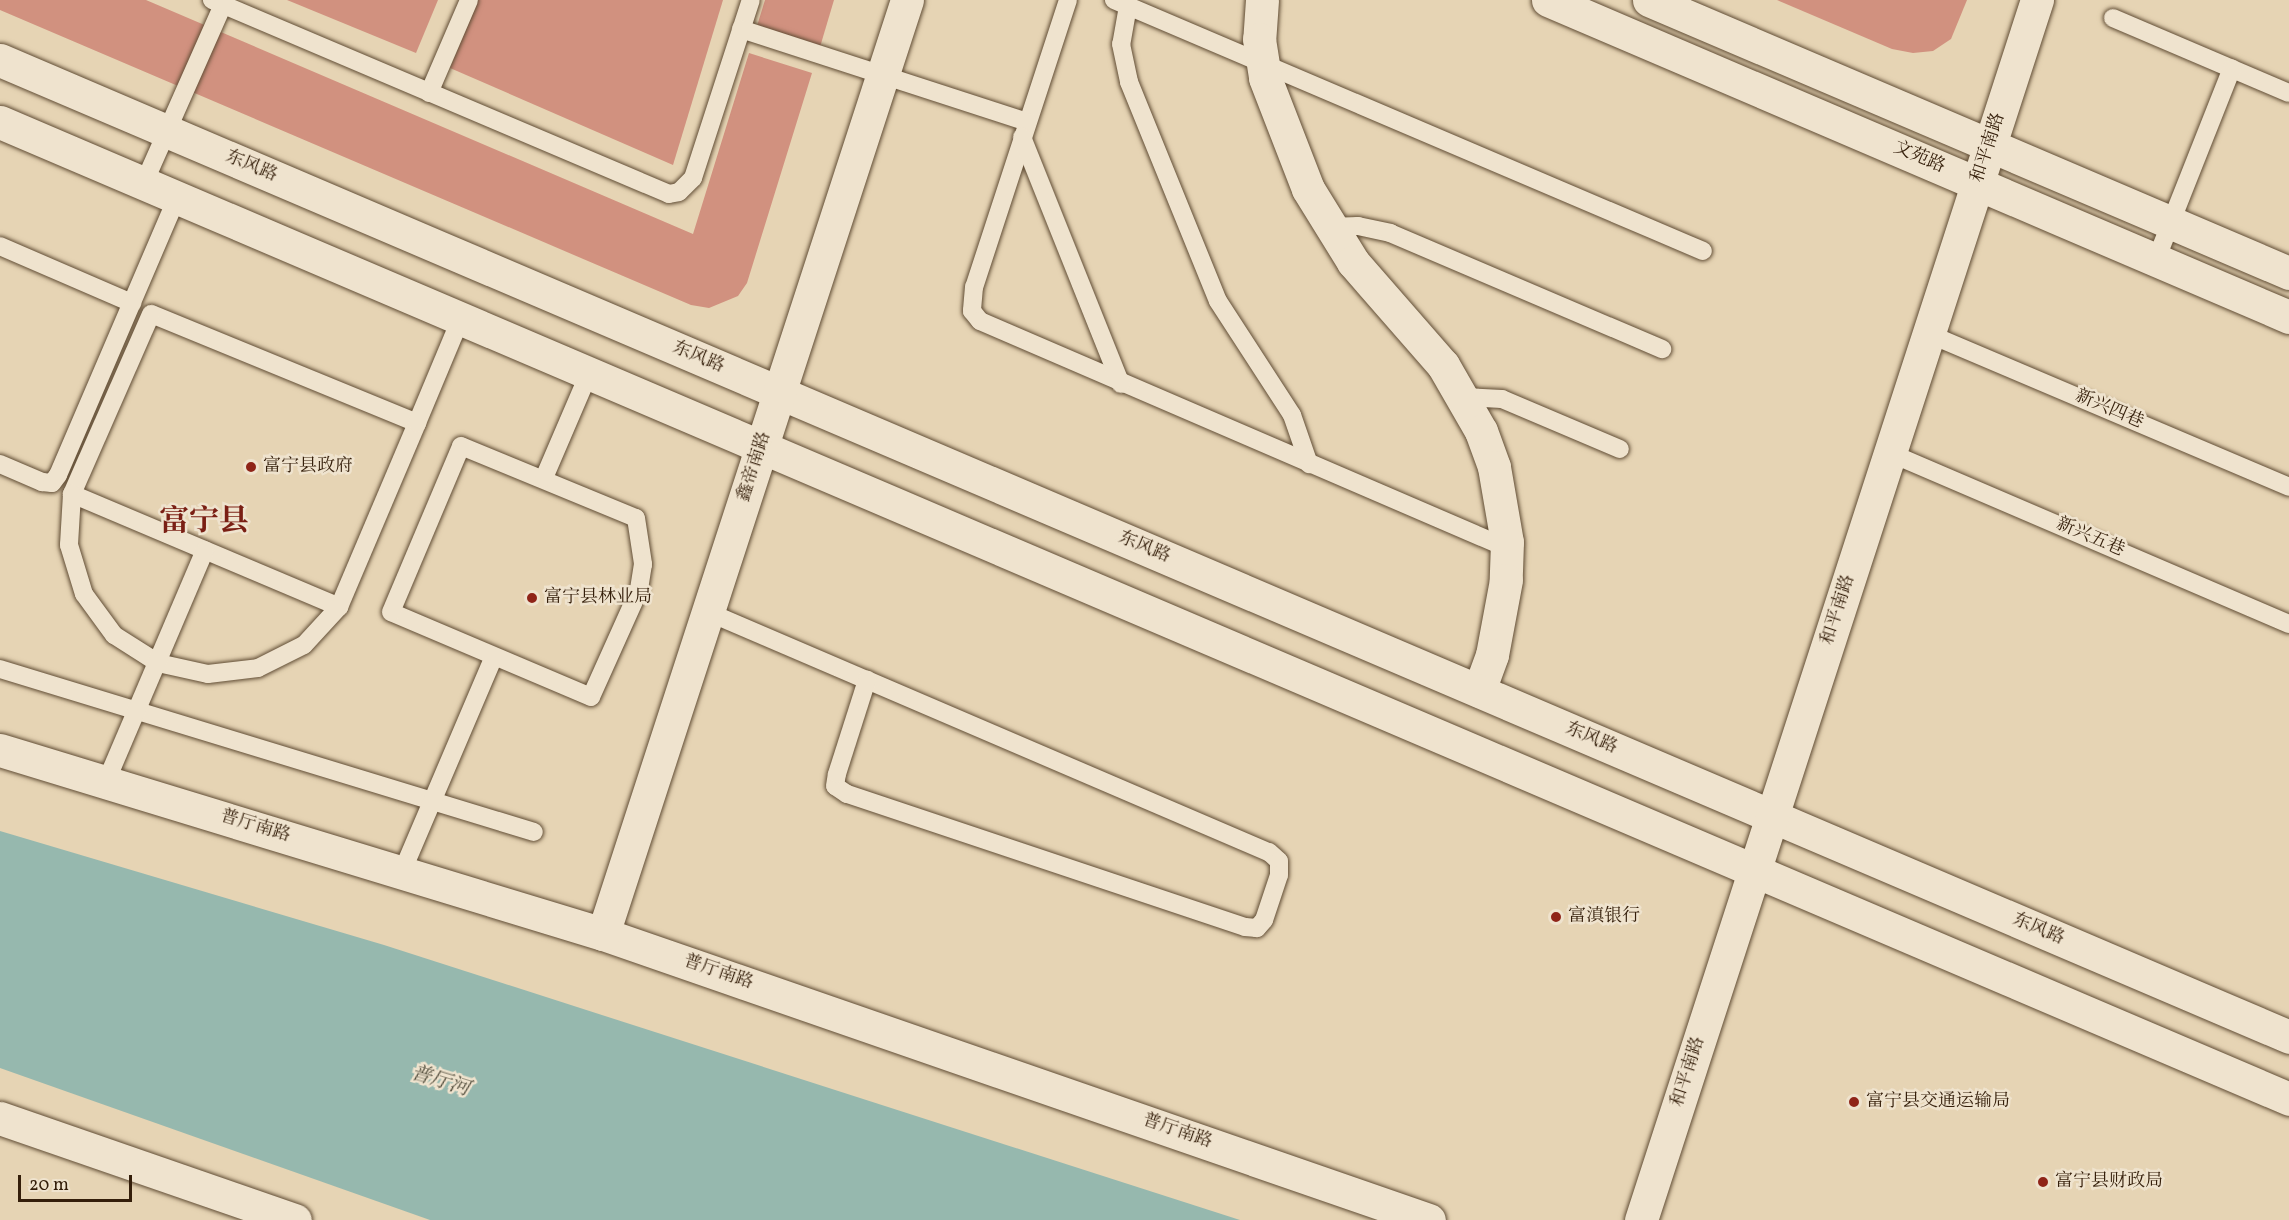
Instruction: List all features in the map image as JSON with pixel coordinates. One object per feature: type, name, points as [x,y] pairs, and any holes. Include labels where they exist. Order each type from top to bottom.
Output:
[{"type":"street","name":"鑫帝南路","points":[[603,934],[907,0]]},
{"type":"street","points":[[1263,0],[1261,63],[1308,189],[1329,227],[1464,397],[1494,467],[1507,548],[1501,618],[1479,691]]},
{"type":"street","name":"文苑路","points":[[1548,0],[2289,317]]},
{"type":"street","points":[[1650,0],[2289,273]]},
{"type":"street","name":"和平南路","points":[[1641,1220],[2037,0]]},
{"type":"street","name":"东风路","points":[[0,60],[2289,1037]]},
{"type":"street","points":[[0,122],[2289,1099]]},
{"type":"street","name":"普厅南路","points":[[0,750],[603,934],[1429,1220]]},
{"type":"street","points":[[0,1118],[295,1220]]},
{"type":"lane","points":[[429,93],[470,0]]},
{"type":"lane","points":[[144,183],[218,2],[659,191],[679,192],[693,178],[751,0]]},
{"type":"lane","points":[[1068,0],[974,287],[972,311],[992,328],[1507,548]]},
{"type":"lane","points":[[1309,464],[1292,415],[1214,292],[1129,82],[1121,44],[1121,3],[1703,251]]},
{"type":"lane","points":[[2113,18],[2289,93]]},
{"type":"lane","points":[[741,29],[882,75],[1024,130],[1121,384]]},
{"type":"lane","points":[[2156,260],[2232,68]]},
{"type":"lane","points":[[0,464],[52,483],[177,197]]},
{"type":"lane","points":[[1329,227],[1358,226],[1390,233],[1662,349]]},
{"type":"lane","points":[[0,246],[132,303]]},
{"type":"lane","points":[[417,423],[152,314],[72,494],[69,545],[84,594],[114,635],[158,663],[208,674],[258,668],[304,645],[339,607],[417,423],[461,318]]},
{"type":"lane","name":"新兴四巷","points":[[1929,334],[2289,487]]},
{"type":"lane","points":[[544,478],[589,373]]},
{"type":"lane","points":[[1464,397],[1502,399],[1620,449]]},
{"type":"lane","points":[[461,446],[544,478],[636,518],[643,564],[639,590],[591,697],[493,659],[399,618],[391,612],[392,603],[461,446]]},
{"type":"lane","name":"新兴五巷","points":[[1890,453],[2289,624]]},
{"type":"lane","points":[[72,494],[339,607]]},
{"type":"lane","points":[[106,782],[206,550]]},
{"type":"lane","points":[[708,612],[867,680],[1269,852],[1279,861],[1279,875],[1264,920],[1257,928],[1245,927],[847,794],[835,786],[837,774],[867,680]]},
{"type":"lane","points":[[402,872],[493,659]]},
{"type":"lane","points":[[0,669],[534,832]]},
{"type":"water","name":"普厅河","points":[[0,831],[384,945],[1240,1220],[430,1220],[0,1068]]},
{"type":"building","points":[[0,0],[146,0],[693,234],[749,53],[812,73],[747,283],[738,296],[709,308],[691,305],[0,10]]},
{"type":"building","points":[[287,0],[438,0],[416,53]]},
{"type":"building","points":[[478,0],[723,0],[673,165],[450,68]]},
{"type":"building","points":[[765,0],[834,0],[820,47],[757,26]]},
{"type":"building","points":[[1777,0],[1967,0],[1951,39],[1933,51],[1913,53],[1892,49]]},
{"type":"place","name":"富宁县政府","points":[[251,467]]},
{"type":"place","name":"富宁县林业局","points":[[532,598]]},
{"type":"place","name":"富滇银行","points":[[1556,917]]},
{"type":"place","name":"富宁县交通运输局","points":[[1854,1102]]},
{"type":"place","name":"富宁县财政局","points":[[2043,1182]]},
{"type":"district","name":"富宁县","points":[[204,522]]}]
